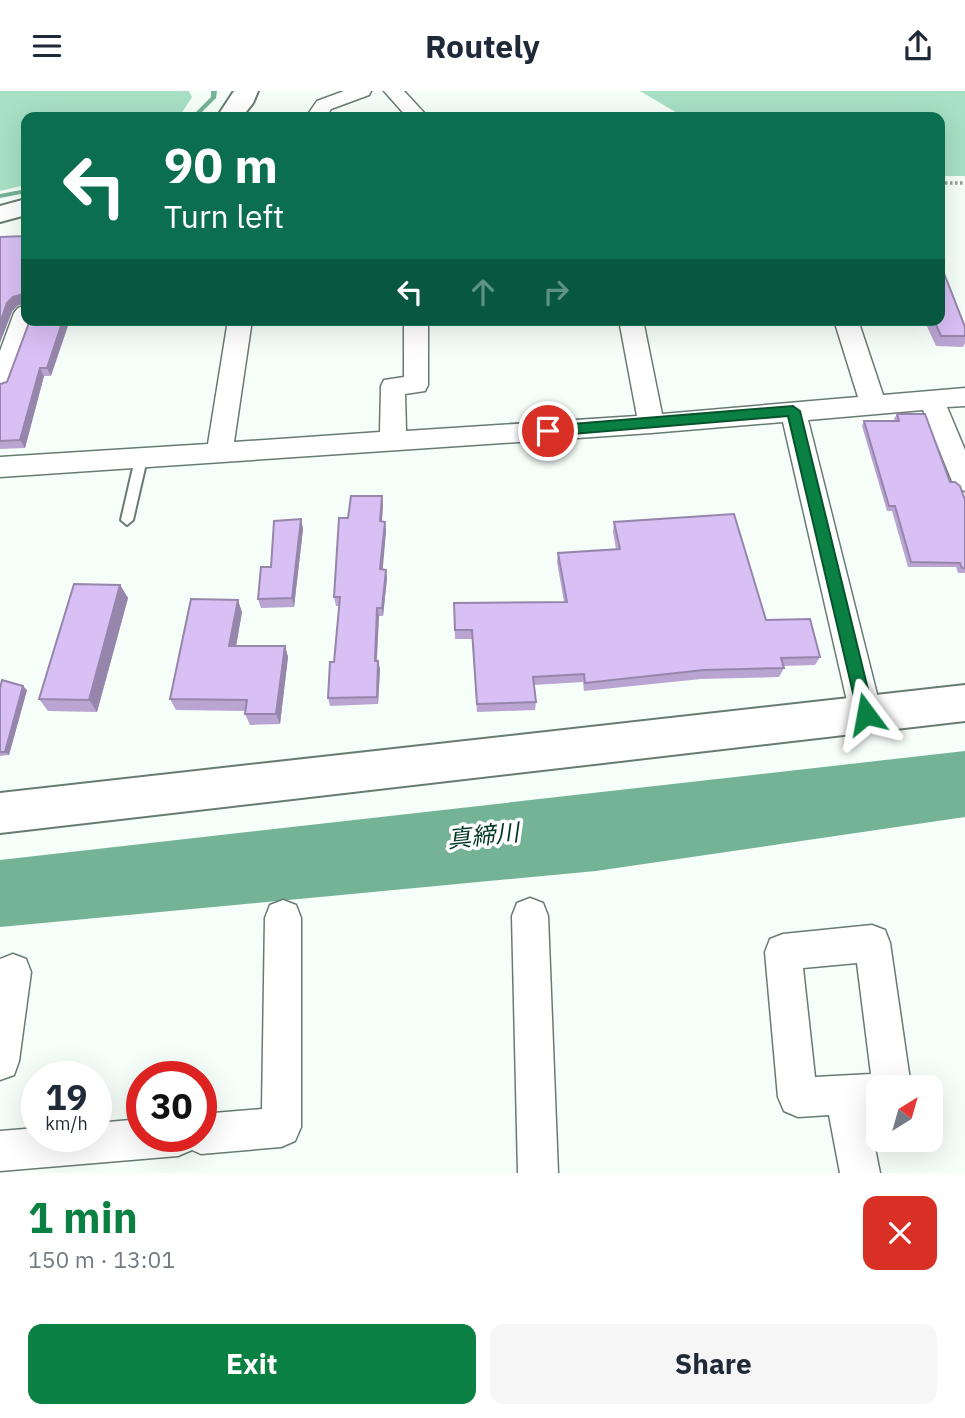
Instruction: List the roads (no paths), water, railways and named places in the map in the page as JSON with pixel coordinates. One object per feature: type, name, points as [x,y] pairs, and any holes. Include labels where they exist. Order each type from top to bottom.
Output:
[{"type":"street","points":[[233,112],[246,91]]},
{"type":"street","points":[[319,112],[324,105],[362,91]]},
{"type":"street","points":[[393,91],[413,112]]},
{"type":"street","points":[[0,214],[21,208]]},
{"type":"street","points":[[0,383],[21,326]]},
{"type":"street","points":[[220,451],[239,326]]},
{"type":"street","points":[[393,441],[393,386],[416,385],[416,326]]},
{"type":"street","points":[[632,326],[651,424]]},
{"type":"street","points":[[848,326],[873,404]]},
{"type":"street","points":[[0,467],[651,424],[965,397]]},
{"type":"street","points":[[931,399],[965,481]]},
{"type":"street","points":[[793,411],[866,714]]},
{"type":"street","points":[[0,813],[965,703]]},
{"type":"street","points":[[530,916],[538,1173]]},
{"type":"street","points":[[217,1133],[281,1127],[283,918]]},
{"type":"street","points":[[860,1173],[862,1094],[798,1097],[783,953],[872,943],[890,1075]]},
{"type":"street","points":[[0,1061],[13,972]]},
{"type":"street","points":[[0,1151],[126,1140]]},
{"type":"lane","points":[[127,520],[141,459]]},
{"type":"water","name":"真締川","points":[[965,751],[965,817],[596,871],[0,927],[0,860]]},
{"type":"waterway","points":[[199,112],[214,97],[214,91]]},
{"type":"waterway","points":[[0,196],[21,192]]}]
